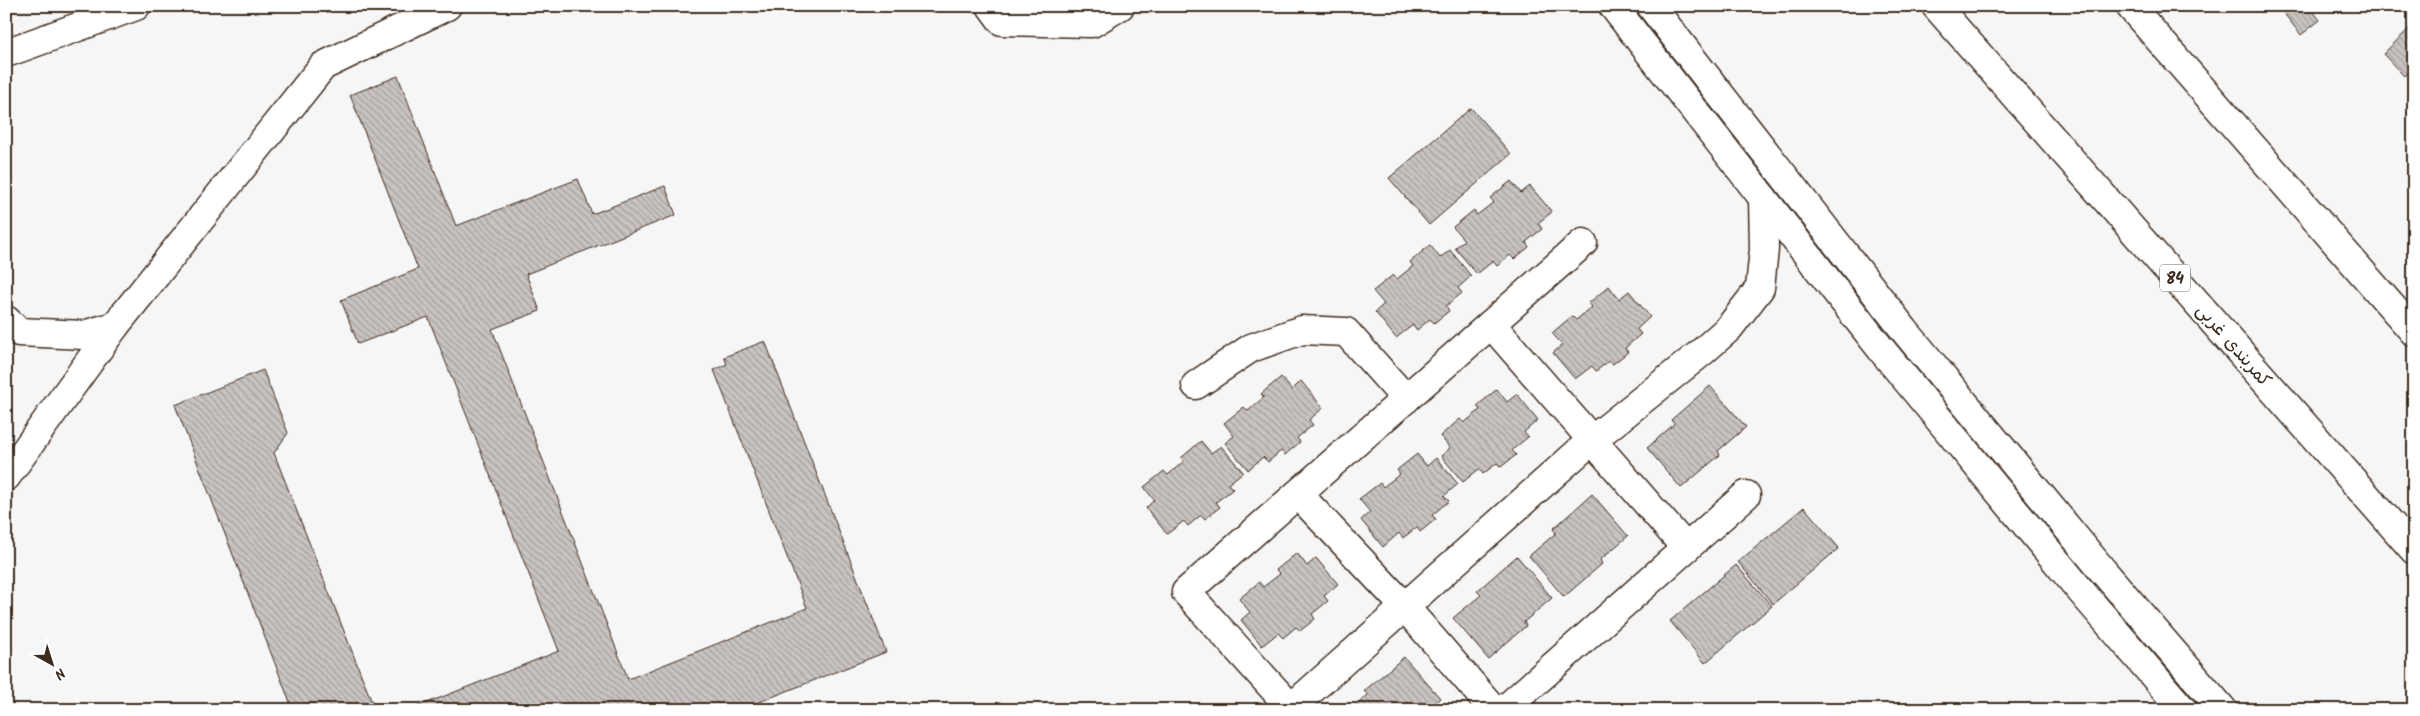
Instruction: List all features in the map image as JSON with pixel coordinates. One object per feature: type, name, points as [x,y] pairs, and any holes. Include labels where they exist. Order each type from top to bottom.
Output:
[{"type":"main road","points":[[6,53],[136,6]]},
{"type":"main road","points":[[6,477],[114,326],[323,66],[447,6]]},
{"type":"main road","points":[[991,6],[1002,21],[1092,23],[1120,6]]},
{"type":"main road","points":[[1613,6],[1888,357],[2080,590],[2183,710]]},
{"type":"main road","points":[[1651,6],[1905,330],[2103,571],[2223,710]]},
{"type":"main road","name":"کمربندی غربی","points":[[1936,6],[2414,550]]},
{"type":"main road","points":[[2130,6],[2414,332]]},
{"type":"main road","points":[[1583,243],[1186,592],[1292,709],[1404,606],[1592,440],[1729,328],[1760,288],[1764,249],[1763,198]]},
{"type":"main road","points":[[1491,324],[1686,548]]},
{"type":"main road","points":[[11,328],[84,335],[114,326]]},
{"type":"main road","points":[[1196,385],[1251,348],[1276,339],[1302,330],[1346,332],[1406,399]]},
{"type":"main road","points":[[1298,494],[1404,606],[1494,710]]},
{"type":"main road","points":[[1504,710],[1746,494]]},
{"type":"building","points":[[2278,6],[2309,6],[2320,20],[2301,35]]},
{"type":"building","points":[[2414,24],[2414,66],[2404,76],[2383,54]]},
{"type":"building","points":[[398,76],[456,226],[578,179],[592,214],[665,186],[676,215],[526,274],[540,311],[492,329],[628,679],[807,608],[714,370],[727,364],[724,357],[765,341],[886,652],[739,710],[409,710],[559,651],[428,317],[358,344],[341,300],[418,269],[350,95]]},
{"type":"building","points":[[1471,108],[1511,154],[1429,225],[1389,178]]},
{"type":"building","points":[[1511,181],[1521,193],[1530,186],[1552,212],[1538,223],[1542,229],[1526,242],[1529,247],[1514,259],[1510,255],[1497,266],[1493,261],[1477,274],[1455,248],[1464,240],[1453,227],[1474,210],[1477,215],[1494,202],[1490,198]]},
{"type":"building","points":[[1430,245],[1440,258],[1450,250],[1471,276],[1458,288],[1462,293],[1446,306],[1449,311],[1434,323],[1430,319],[1417,330],[1413,325],[1396,338],[1375,312],[1384,304],[1373,291],[1393,275],[1397,279],[1413,266],[1410,262]]},
{"type":"building","points":[[1609,286],[1619,299],[1629,291],[1650,317],[1637,329],[1641,334],[1625,348],[1628,352],[1613,364],[1609,361],[1596,371],[1592,366],[1575,379],[1553,353],[1562,345],[1552,333],[1572,316],[1576,320],[1592,307],[1589,303]]},
{"type":"building","points":[[263,370],[288,433],[274,453],[375,710],[293,710],[175,405]]},
{"type":"building","points":[[1281,377],[1292,390],[1301,381],[1323,408],[1309,420],[1313,425],[1297,438],[1300,442],[1285,455],[1281,451],[1268,462],[1263,457],[1248,470],[1225,443],[1234,436],[1224,423],[1244,407],[1248,411],[1264,397],[1261,394]]},
{"type":"building","points":[[1710,386],[1746,427],[1718,451],[1720,455],[1681,488],[1647,448],[1674,424],[1671,420]]},
{"type":"building","points":[[1497,389],[1507,402],[1517,394],[1538,420],[1524,432],[1528,437],[1512,450],[1516,455],[1501,467],[1497,463],[1483,474],[1479,469],[1463,482],[1441,456],[1450,448],[1440,436],[1460,419],[1464,423],[1480,410],[1477,406]]},
{"type":"building","points":[[1201,441],[1211,453],[1221,446],[1243,472],[1228,484],[1233,489],[1216,502],[1220,507],[1205,519],[1201,515],[1188,526],[1184,521],[1167,534],[1146,508],[1154,500],[1144,487],[1164,471],[1168,475],[1184,461],[1181,458]]},
{"type":"building","points":[[1417,454],[1427,466],[1436,458],[1458,484],[1444,496],[1449,501],[1432,515],[1436,519],[1420,532],[1417,527],[1403,538],[1399,533],[1383,547],[1361,520],[1370,512],[1359,499],[1380,483],[1383,487],[1400,474],[1397,470]]},
{"type":"building","points":[[1592,494],[1628,536],[1600,560],[1602,564],[1564,597],[1529,556],[1556,533],[1553,529]]},
{"type":"building","points":[[1804,507],[1839,548],[1773,604],[1738,562]]},
{"type":"building","points":[[1297,553],[1307,566],[1316,558],[1338,584],[1324,596],[1328,601],[1312,614],[1315,619],[1300,631],[1296,627],[1283,638],[1278,633],[1262,646],[1241,620],[1250,612],[1239,599],[1259,582],[1263,587],[1280,574],[1276,570]]},
{"type":"building","points":[[1517,556],[1552,598],[1524,622],[1526,626],[1488,659],[1453,618],[1481,595],[1477,591]]},
{"type":"building","points":[[1736,565],[1772,606],[1705,663],[1670,621]]},
{"type":"building","points":[[1404,657],[1440,698],[1427,710],[1351,710],[1368,695],[1364,691]]}]
